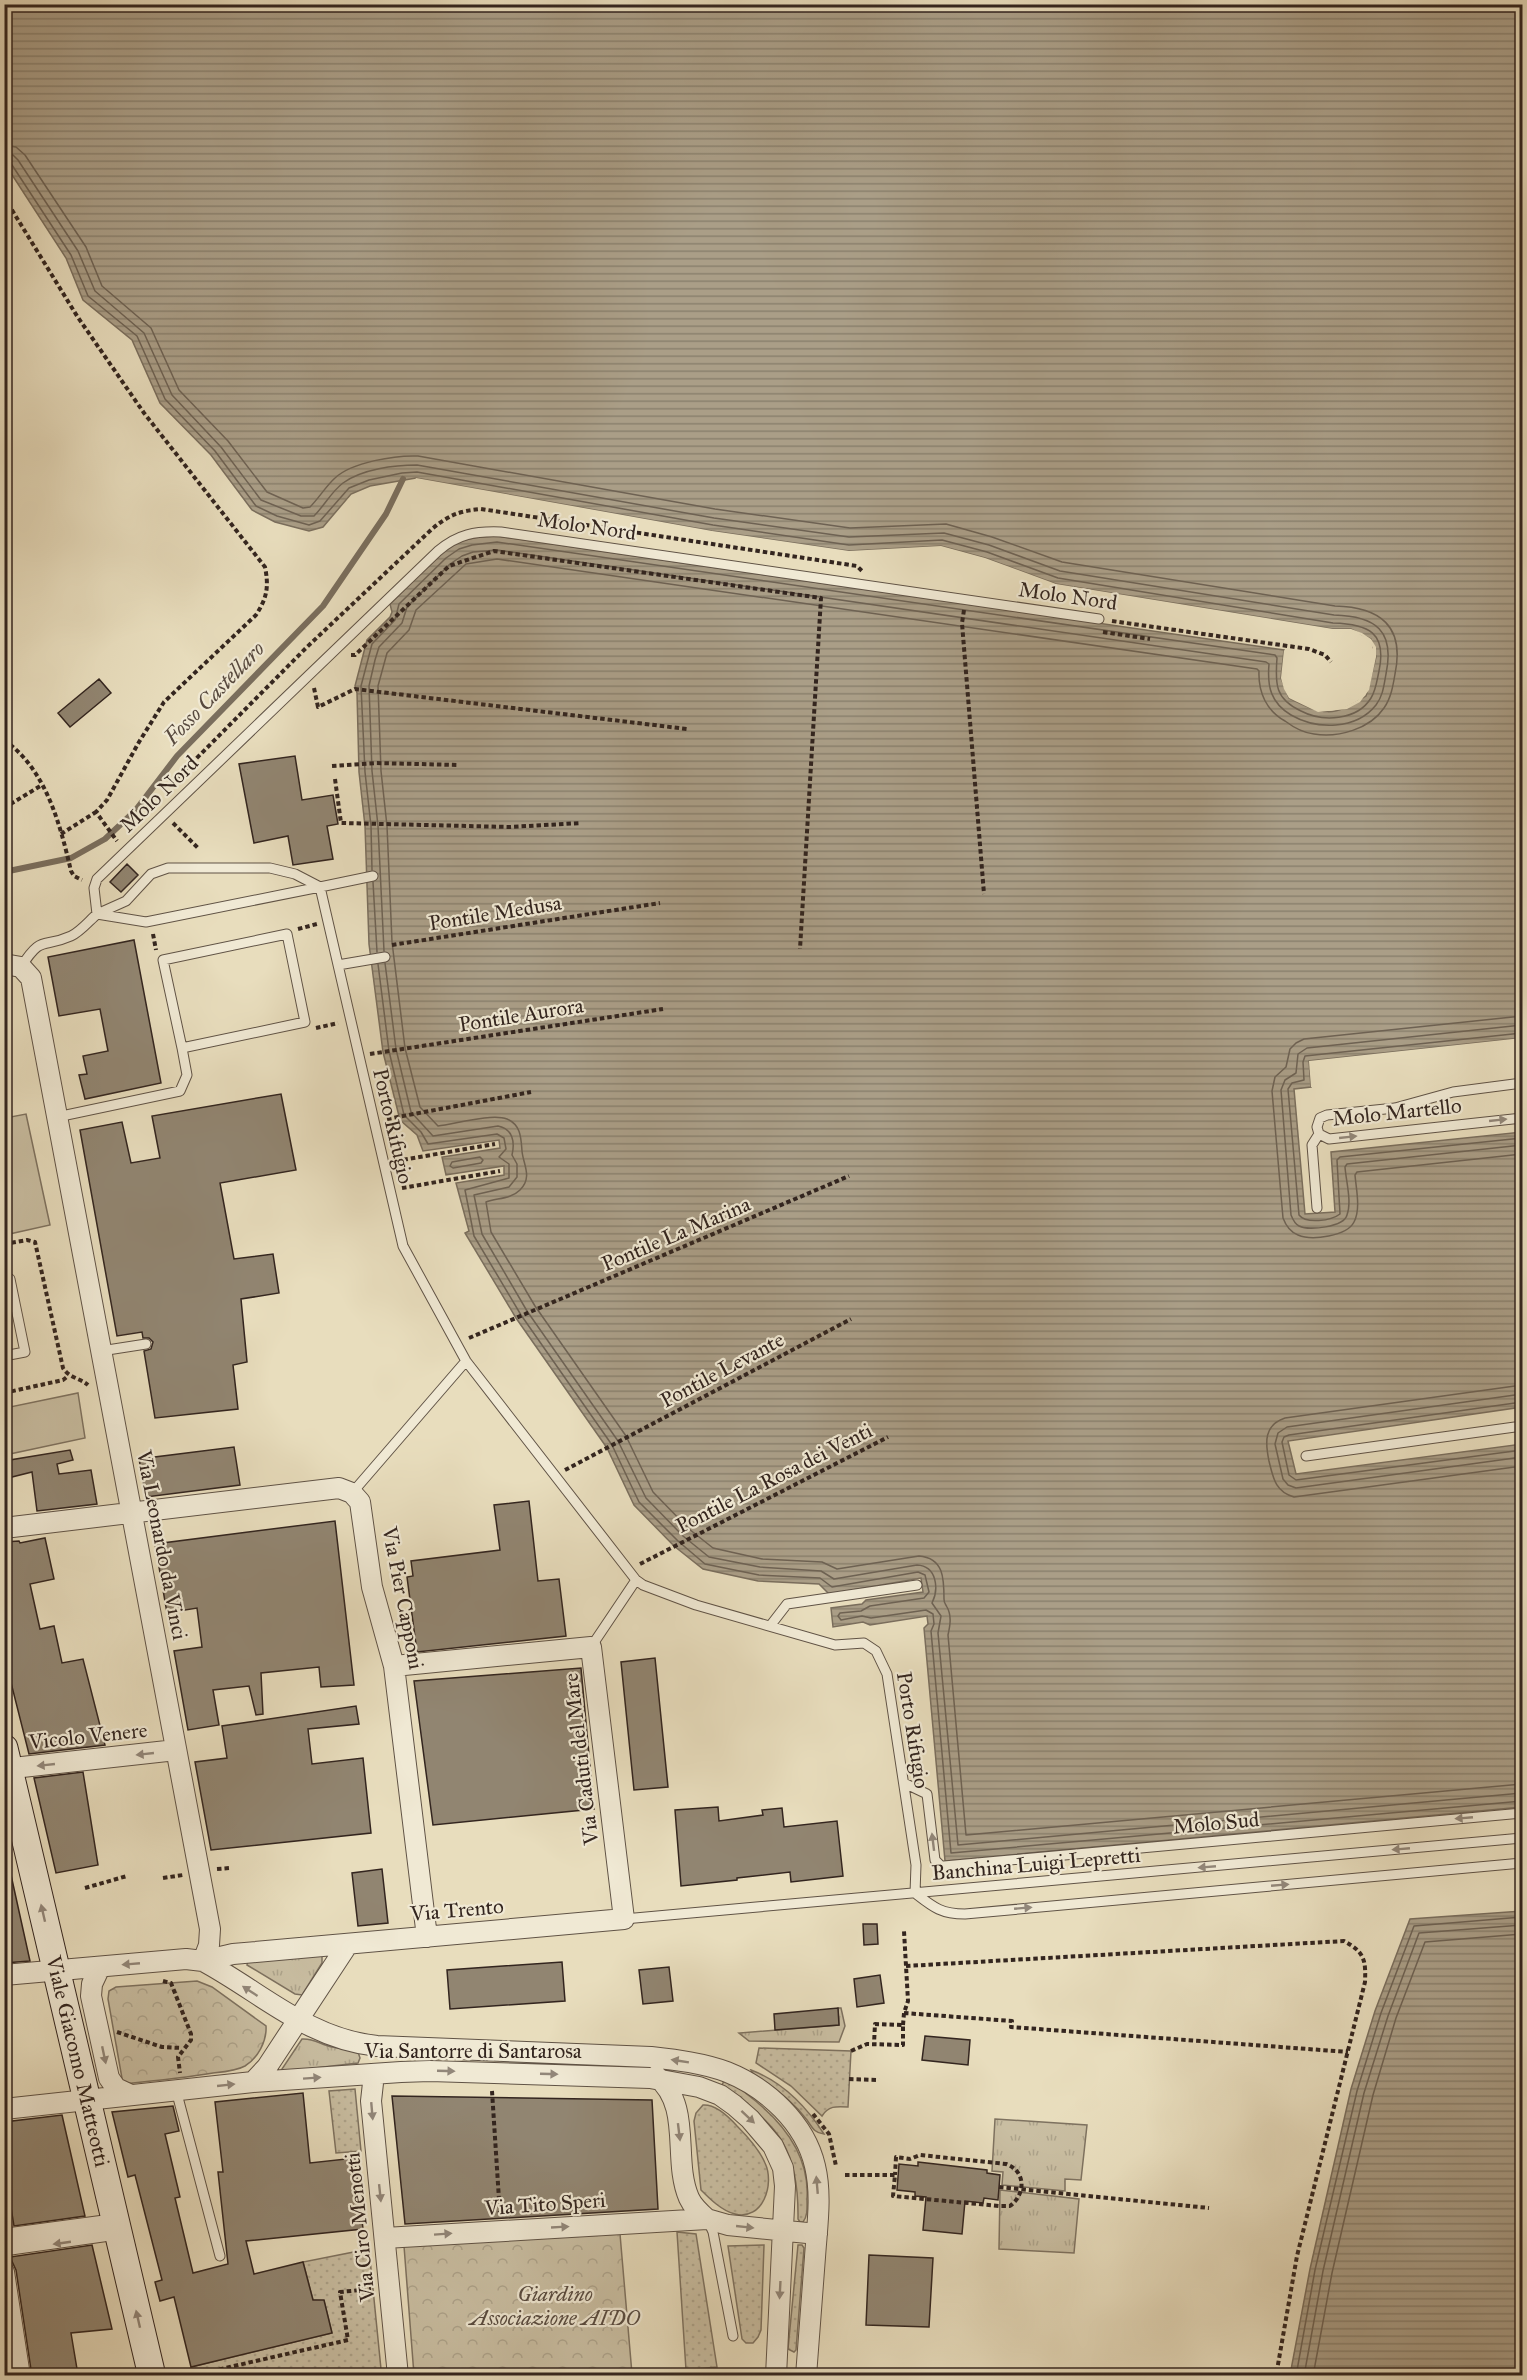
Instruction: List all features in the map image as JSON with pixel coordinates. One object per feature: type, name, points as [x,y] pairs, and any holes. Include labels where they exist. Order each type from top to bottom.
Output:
[{"type":"street","name":"Via Leonardo da Vinci","points":[[13,965],[31,978],[210,1929],[209,1946],[203,1962]]},
{"type":"street","points":[[4,1528],[339,1488],[352,1492]]},
{"type":"street","name":"Via Pier Capponi","points":[[352,1492],[360,1502],[372,1587],[394,1666],[427,1937]]},
{"type":"street","name":"Via Caduti del Mare","points":[[394,1666],[591,1647],[624,1919]]},
{"type":"street","name":"Vicolo Venere","points":[[6,1762],[176,1750]]},
{"type":"street","name":"Viale Giacomo Matteotti","points":[[6,1762],[152,2376]]},
{"type":"street","name":"Via Trento","points":[[4,1976],[186,1959],[203,1962],[233,1954],[624,1919]]},
{"type":"street","points":[[254,2082],[267,2067],[348,1944]]},
{"type":"street","points":[[203,1962],[297,2021],[335,2037],[376,2046],[370,2059],[374,2074]]},
{"type":"street","points":[[100,1966],[92,1984],[91,1996],[109,2078],[116,2088],[131,2095]]},
{"type":"street","name":"Via Santorre di Santarosa","points":[[376,2046],[651,2057],[708,2066],[745,2080],[761,2091],[784,2110],[801,2133],[815,2166],[818,2198],[817,2234],[806,2376]]},
{"type":"street","points":[[399,2047],[405,2054],[401,2072]]},
{"type":"street","points":[[651,2057],[650,2068],[673,2096],[676,2105],[686,2190],[693,2206],[707,2219]]},
{"type":"street","name":"Via Santorre di Santarosa","points":[[4,2109],[131,2095],[178,2085],[430,2071],[660,2079],[699,2087],[720,2095],[735,2105],[759,2128],[778,2155],[785,2186],[776,2376]]},
{"type":"street","name":"Via Ciro Menotti","points":[[374,2074],[371,2101],[398,2372]]},
{"type":"street","name":"Via Tito Speri","points":[[385,2238],[707,2219],[728,2225],[817,2234]]},
{"type":"street","points":[[4,2239],[118,2229]]},
{"type":"street","points":[[4,2272],[20,2376]]},
{"type":"lane","name":"Molo Nord","points":[[97,914],[94,888],[97,879],[438,551],[450,541],[463,535],[479,531],[501,532],[1099,619]]},
{"type":"lane","points":[[13,965],[39,944],[73,936],[97,914],[126,901],[151,874],[168,868],[270,868],[295,874],[320,887]]},
{"type":"lane","points":[[97,914],[150,921],[373,876]]},
{"type":"lane","name":"Porto Rifugio","points":[[320,887],[403,1246],[466,1361],[636,1581],[669,1596],[835,1645],[864,1643],[876,1651],[887,1674],[916,1865],[915,1893]]},
{"type":"lane","points":[[57,1117],[180,1090],[187,1074],[163,960],[287,934],[305,1022],[182,1048]]},
{"type":"lane","points":[[338,965],[385,957]]},
{"type":"lane","name":"Molo Martello","points":[[1522,1083],[1453,1092],[1395,1108],[1327,1115],[1320,1118],[1317,1124],[1319,1134],[1329,1139],[1522,1118]]},
{"type":"lane","points":[[1317,1208],[1312,1145],[1319,1134]]},
{"type":"lane","points":[[4,1280],[10,1279],[26,1352],[4,1356]]},
{"type":"lane","points":[[101,1351],[146,1344]]},
{"type":"lane","points":[[352,1492],[466,1361]]},
{"type":"lane","points":[[1306,1456],[1522,1426]]},
{"type":"lane","points":[[591,1647],[636,1581]]},
{"type":"lane","points":[[770,1626],[787,1604],[917,1585]]},
{"type":"lane","name":"Molo Sud","points":[[904,1783],[927,1794],[935,1860],[939,1865],[944,1866],[1522,1813]]},
{"type":"lane","name":"Banchina Luigi Lepretti","points":[[915,1893],[1522,1838]]},
{"type":"lane","name":"Banchina Luigi Lepretti","points":[[915,1893],[934,1908],[948,1914],[965,1914],[1522,1863]]},
{"type":"lane","name":"Via Trento","points":[[624,1919],[915,1893]]},
{"type":"lane","points":[[178,2085],[220,2256]]},
{"type":"lane","points":[[707,2219],[713,2232],[733,2336]]},
{"type":"lane","points":[[4,2251],[118,2229]]},
{"type":"path","points":[[4,197],[84,326],[144,412],[266,567],[269,583],[266,600],[256,615],[164,702],[107,800],[96,812],[62,834]]},
{"type":"path","points":[[174,805],[171,791],[175,780],[307,647],[447,516],[463,511],[493,510],[857,566],[873,586]]},
{"type":"path","points":[[344,655],[355,655],[449,566],[494,551],[821,598],[800,949]]},
{"type":"path","points":[[964,608],[962,623],[984,894]]},
{"type":"path","name":"Molo Nord","points":[[1099,619],[1309,649],[1324,655],[1331,662]]},
{"type":"path","points":[[313,686],[318,707],[355,689],[687,729]]},
{"type":"path","points":[[4,740],[18,749],[30,762],[42,785],[62,834],[71,871]]},
{"type":"path","points":[[332,766],[376,763],[459,765]]},
{"type":"path","points":[[335,779],[341,822],[510,827],[581,823]]},
{"type":"path","points":[[4,808],[42,785]]},
{"type":"path","points":[[96,812],[120,845]]},
{"type":"path","points":[[174,824],[198,848]]},
{"type":"path","name":"Pontile Medusa","points":[[381,946],[660,903]]},
{"type":"path","points":[[150,921],[156,954],[163,960]]},
{"type":"path","points":[[287,934],[293,930],[327,922]]},
{"type":"path","name":"Pontile Aurora","points":[[383,1052],[663,1008]]},
{"type":"path","points":[[305,1022],[315,1028],[350,1020]]},
{"type":"path","points":[[399,1117],[531,1092]]},
{"type":"path","points":[[383,1163],[495,1144]]},
{"type":"path","points":[[390,1190],[500,1172]]},
{"type":"path","name":"Pontile La Marina","points":[[457,1344],[849,1176]]},
{"type":"path","points":[[4,1244],[32,1240],[37,1245],[63,1368],[68,1376],[81,1380],[88,1386]]},
{"type":"path","name":"Pontile Levante","points":[[554,1476],[851,1319]]},
{"type":"path","points":[[4,1393],[63,1380],[68,1376]]},
{"type":"path","name":"Pontile La Rosa dei Venti","points":[[627,1571],[888,1437]]},
{"type":"path","points":[[217,1870],[230,1868]]},
{"type":"path","points":[[163,1878],[182,1875]]},
{"type":"path","points":[[85,1888],[127,1876]]},
{"type":"path","points":[[851,2051],[867,2044],[903,2045],[904,2013],[908,2001],[904,1931]]},
{"type":"path","points":[[906,1965],[1344,1941],[1358,1948],[1366,1963],[1365,1982],[1297,2256],[1276,2376]]},
{"type":"path","points":[[156,1980],[171,1983],[190,2029],[190,2040],[178,2057],[178,2085]]},
{"type":"path","points":[[904,2013],[1012,2021],[1011,2027],[1348,2052]]},
{"type":"path","points":[[874,2044],[875,2024],[903,2025]]},
{"type":"path","points":[[110,2031],[162,2047],[183,2048]]},
{"type":"path","points":[[849,2079],[879,2080]]},
{"type":"path","points":[[492,2098],[500,2210]]},
{"type":"path","points":[[920,2155],[1006,2164],[1019,2172],[1022,2189],[1015,2202],[1004,2207],[893,2196],[895,2175],[896,2157],[910,2159],[920,2155]]},
{"type":"path","points":[[845,2175],[895,2175]]},
{"type":"path","points":[[999,2187],[1209,2208]]},
{"type":"path","points":[[190,2376],[348,2340],[340,2292],[390,2287]]},
{"type":"green space","points":[[26,1114],[50,1225],[5,1235],[5,1118]]},
{"type":"green space","points":[[78,1393],[85,1438],[5,1455],[5,1408]]},
{"type":"green space","points":[[322,1956],[322,1963],[302,1995],[295,1994],[247,1965],[248,1959]]},
{"type":"green space","points":[[197,1981],[212,1987],[266,2026],[265,2037],[258,2054],[250,2063],[234,2070],[123,2084],[108,1999],[109,1991],[116,1987]]},
{"type":"green space","points":[[838,2008],[841,2008],[845,2026],[839,2042],[749,2041],[739,2033],[839,2025]]},
{"type":"green space","points":[[302,2039],[349,2049],[358,2052],[360,2058],[358,2063],[280,2072]]},
{"type":"green space","points":[[759,2048],[851,2051],[848,2107],[833,2107],[822,2116],[791,2086],[756,2063]]},
{"type":"green space","points":[[751,2070],[773,2081],[793,2096],[824,2134],[816,2131],[789,2100],[753,2074]]},
{"type":"green space","points":[[724,2081],[737,2086],[760,2105],[782,2127],[791,2140],[804,2168],[807,2183],[807,2211],[803,2222],[798,2219],[795,2176],[783,2142],[760,2115],[725,2090],[722,2085]]},
{"type":"green space","points":[[355,2089],[361,2151],[336,2153],[329,2091]]},
{"type":"green space","points":[[703,2105],[717,2109],[730,2119],[753,2143],[765,2163],[768,2172],[767,2190],[764,2199],[753,2212],[745,2215],[725,2210],[701,2190],[694,2121],[696,2113]]},
{"type":"green space","points":[[995,2119],[1087,2125],[1081,2180],[1065,2179],[1065,2191],[1002,2185],[1003,2172],[992,2171]]},
{"type":"green space","points":[[1000,2190],[1079,2199],[1074,2253],[999,2249]]},
{"type":"green space","points":[[677,2232],[696,2234],[717,2367],[686,2370]]},
{"type":"green space","name":"Giardino Associazione AIDO","points":[[620,2234],[632,2374],[414,2375],[404,2246]]},
{"type":"green space","points":[[764,2245],[761,2330],[753,2343],[746,2343],[742,2339],[728,2246]]},
{"type":"green space","points":[[798,2245],[804,2248],[794,2352],[788,2349]]},
{"type":"green space","points":[[369,2249],[381,2369],[294,2376],[192,2376],[191,2367],[332,2333],[324,2301],[313,2300],[303,2262]]},
{"type":"water","points":[[4,5],[1522,5],[1522,1038],[1309,1061],[1311,1087],[1294,1089],[1305,1214],[1335,1212],[1331,1152],[1522,1132],[1522,1407],[1288,1441],[1296,1474],[1522,1444],[1522,1807],[945,1861],[924,1628],[928,1624],[927,1616],[870,1625],[863,1622],[833,1627],[831,1608],[862,1604],[866,1600],[923,1592],[921,1578],[829,1594],[819,1584],[758,1581],[703,1569],[674,1546],[634,1505],[607,1448],[516,1318],[465,1233],[469,1231],[456,1183],[504,1175],[504,1166],[446,1175],[442,1157],[500,1148],[499,1140],[423,1151],[417,1135],[400,1120],[383,1052],[369,944],[365,826],[359,772],[355,686],[367,640],[390,617],[392,612],[390,604],[438,556],[465,540],[497,536],[1284,650],[1281,678],[1289,698],[1311,708],[1328,712],[1345,708],[1366,696],[1376,657],[1371,639],[1351,629],[1333,629],[1056,584],[985,558],[941,546],[849,551],[712,531],[416,478],[370,486],[351,494],[323,527],[309,531],[275,522],[252,510],[211,455],[160,403],[132,340],[83,300],[66,258],[5,164]]},
{"type":"water","points":[[1522,1911],[1522,2375],[1290,2375],[1310,2269],[1351,2089],[1375,2011],[1410,1919]]},
{"type":"pier","points":[[416,478],[712,531],[849,551],[941,546],[985,558],[1056,584],[1333,629],[1351,629],[1371,639],[1376,647],[1376,657],[1369,690],[1360,702],[1347,709],[1318,712],[1289,698],[1284,689],[1281,678],[1284,650],[1286,651],[1284,678],[1291,696],[1318,709],[1331,709],[1346,706],[1358,700],[1366,689],[1373,648],[1369,641],[1361,635],[1056,587],[984,561],[940,549],[848,554],[711,534],[414,481]]},
{"type":"pier","points":[[1522,1038],[1522,1041],[1312,1063],[1314,1087],[1311,1087],[1309,1061]]},
{"type":"building","points":[[99,679],[111,693],[70,727],[58,713]]},
{"type":"building","points":[[295,756],[302,800],[333,795],[338,824],[327,826],[333,859],[293,865],[288,836],[254,843],[239,764]]},
{"type":"building","points":[[127,864],[138,875],[121,892],[110,882]]},
{"type":"building","points":[[134,940],[161,1083],[85,1099],[79,1075],[87,1074],[83,1056],[108,1051],[100,1009],[59,1016],[48,957]]},
{"type":"building","points":[[281,1094],[296,1170],[220,1183],[234,1259],[273,1254],[279,1293],[241,1299],[247,1362],[233,1365],[238,1409],[155,1418],[144,1351],[151,1349],[153,1342],[149,1338],[143,1338],[142,1332],[117,1336],[80,1130],[122,1122],[131,1163],[160,1158],[152,1116]]},
{"type":"building","points":[[234,1447],[240,1485],[146,1497],[139,1459]]},
{"type":"building","points":[[70,1450],[73,1460],[57,1464],[59,1474],[91,1470],[97,1504],[37,1511],[32,1472],[4,1479],[4,1461]]},
{"type":"building","points":[[529,1501],[538,1581],[559,1579],[566,1636],[417,1652],[407,1577],[413,1576],[411,1561],[500,1550],[494,1505]]},
{"type":"building","points":[[335,1521],[354,1685],[321,1687],[319,1667],[261,1673],[263,1714],[256,1715],[249,1686],[213,1690],[219,1725],[188,1730],[174,1651],[202,1647],[197,1608],[167,1613],[155,1544]]},
{"type":"building","points":[[45,1538],[54,1579],[30,1584],[40,1629],[54,1626],[62,1663],[83,1659],[105,1745],[29,1754],[4,1655],[4,1542],[19,1541],[20,1543]]},
{"type":"building","points":[[655,1658],[668,1787],[634,1790],[621,1662]]},
{"type":"building","points":[[581,1668],[594,1809],[433,1825],[414,1681]]},
{"type":"building","points":[[356,1706],[359,1724],[308,1729],[312,1764],[363,1758],[371,1833],[211,1850],[195,1762],[227,1758],[222,1726]]},
{"type":"building","points":[[83,1772],[98,1865],[56,1873],[34,1778]]},
{"type":"building","points":[[718,1807],[719,1821],[763,1815],[762,1810],[782,1808],[784,1827],[837,1821],[843,1876],[791,1882],[790,1872],[681,1886],[675,1810]]},
{"type":"building","points":[[382,1869],[388,1923],[358,1926],[352,1873]]},
{"type":"building","points":[[11,1875],[30,1961],[4,1963],[4,1876]]},
{"type":"building","points":[[863,1924],[877,1924],[878,1944],[864,1945]]},
{"type":"building","points":[[562,1962],[565,2001],[450,2009],[447,1970]]},
{"type":"building","points":[[669,1967],[673,2001],[643,2004],[639,1970]]},
{"type":"building","points":[[880,1975],[884,2003],[857,2007],[854,1979]]},
{"type":"building","points":[[838,2008],[839,2025],[775,2030],[774,2014]]},
{"type":"building","points":[[925,2036],[970,2040],[968,2065],[922,2060]]},
{"type":"building","points":[[303,2093],[310,2163],[355,2158],[363,2229],[246,2241],[254,2274],[303,2262],[313,2300],[324,2300],[332,2333],[191,2367],[174,2297],[160,2301],[155,2282],[162,2280],[135,2175],[128,2177],[112,2112],[173,2106],[179,2131],[165,2134],[180,2197],[175,2198],[193,2273],[228,2264],[218,2172],[223,2172],[215,2102]]},
{"type":"building","points":[[392,2096],[652,2100],[658,2209],[405,2224]]},
{"type":"building","points":[[62,2115],[85,2216],[14,2226],[4,2164],[4,2122]]},
{"type":"building","points":[[918,2162],[987,2170],[987,2173],[1000,2175],[998,2200],[984,2198],[983,2203],[965,2201],[962,2234],[923,2230],[926,2197],[915,2196],[915,2192],[897,2190],[899,2164],[918,2166]]},
{"type":"building","points":[[92,2245],[112,2329],[71,2333],[78,2375],[32,2376],[16,2270],[10,2257]]},
{"type":"building","points":[[869,2255],[933,2258],[929,2327],[866,2325]]},
{"type":"waterway","name":"Fosso Castellaro","points":[[4,872],[71,858],[105,839],[135,811],[177,756],[323,606],[386,514],[403,479]]}]
